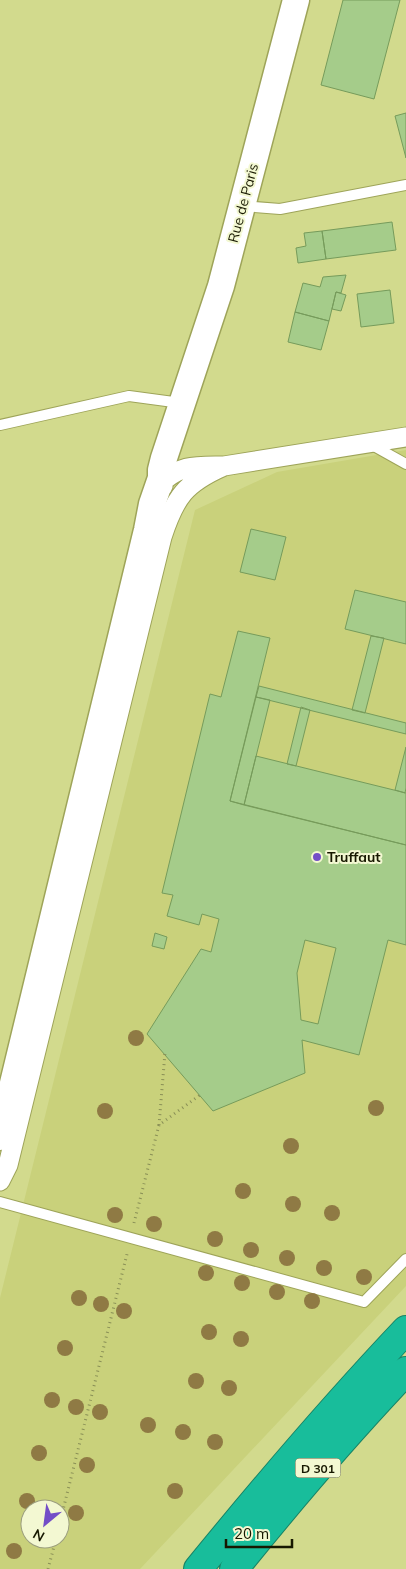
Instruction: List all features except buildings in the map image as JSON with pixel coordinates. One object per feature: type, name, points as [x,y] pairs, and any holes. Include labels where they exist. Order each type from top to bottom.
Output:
[{"type":"highway","name":"D 301","points":[[198,1569],[270,1481],[352,1387],[406,1330]]},
{"type":"highway","name":"D 301","points":[[234,1569],[284,1507],[366,1413],[406,1371]]},
{"type":"highway","points":[[184,1569],[270,1481]]},
{"type":"street","name":"Rue de Paris","points":[[0,1137],[152,504],[170,490],[164,458],[221,286],[296,0]]},
{"type":"street","points":[[0,1181],[8,1165],[162,537],[169,515],[169,475],[198,466],[224,466],[406,437]]},
{"type":"lane","points":[[242,206],[280,208],[406,185]]},
{"type":"lane","points":[[0,425],[129,396],[182,404]]},
{"type":"lane","points":[[370,443],[406,464]]},
{"type":"lane","points":[[0,1202],[364,1302],[406,1259]]},
{"type":"path","points":[[66,1499],[159,1125],[165,1053]]},
{"type":"path","points":[[159,1125],[200,1095]]},
{"type":"path","points":[[48,1569],[53,1549]]},
{"type":"shaded area","points":[[406,450],[406,1286],[140,1569],[0,1569],[0,1298],[195,510],[277,472]]},
{"type":"place","name":"Truffaut","points":[[317,857]]}]
